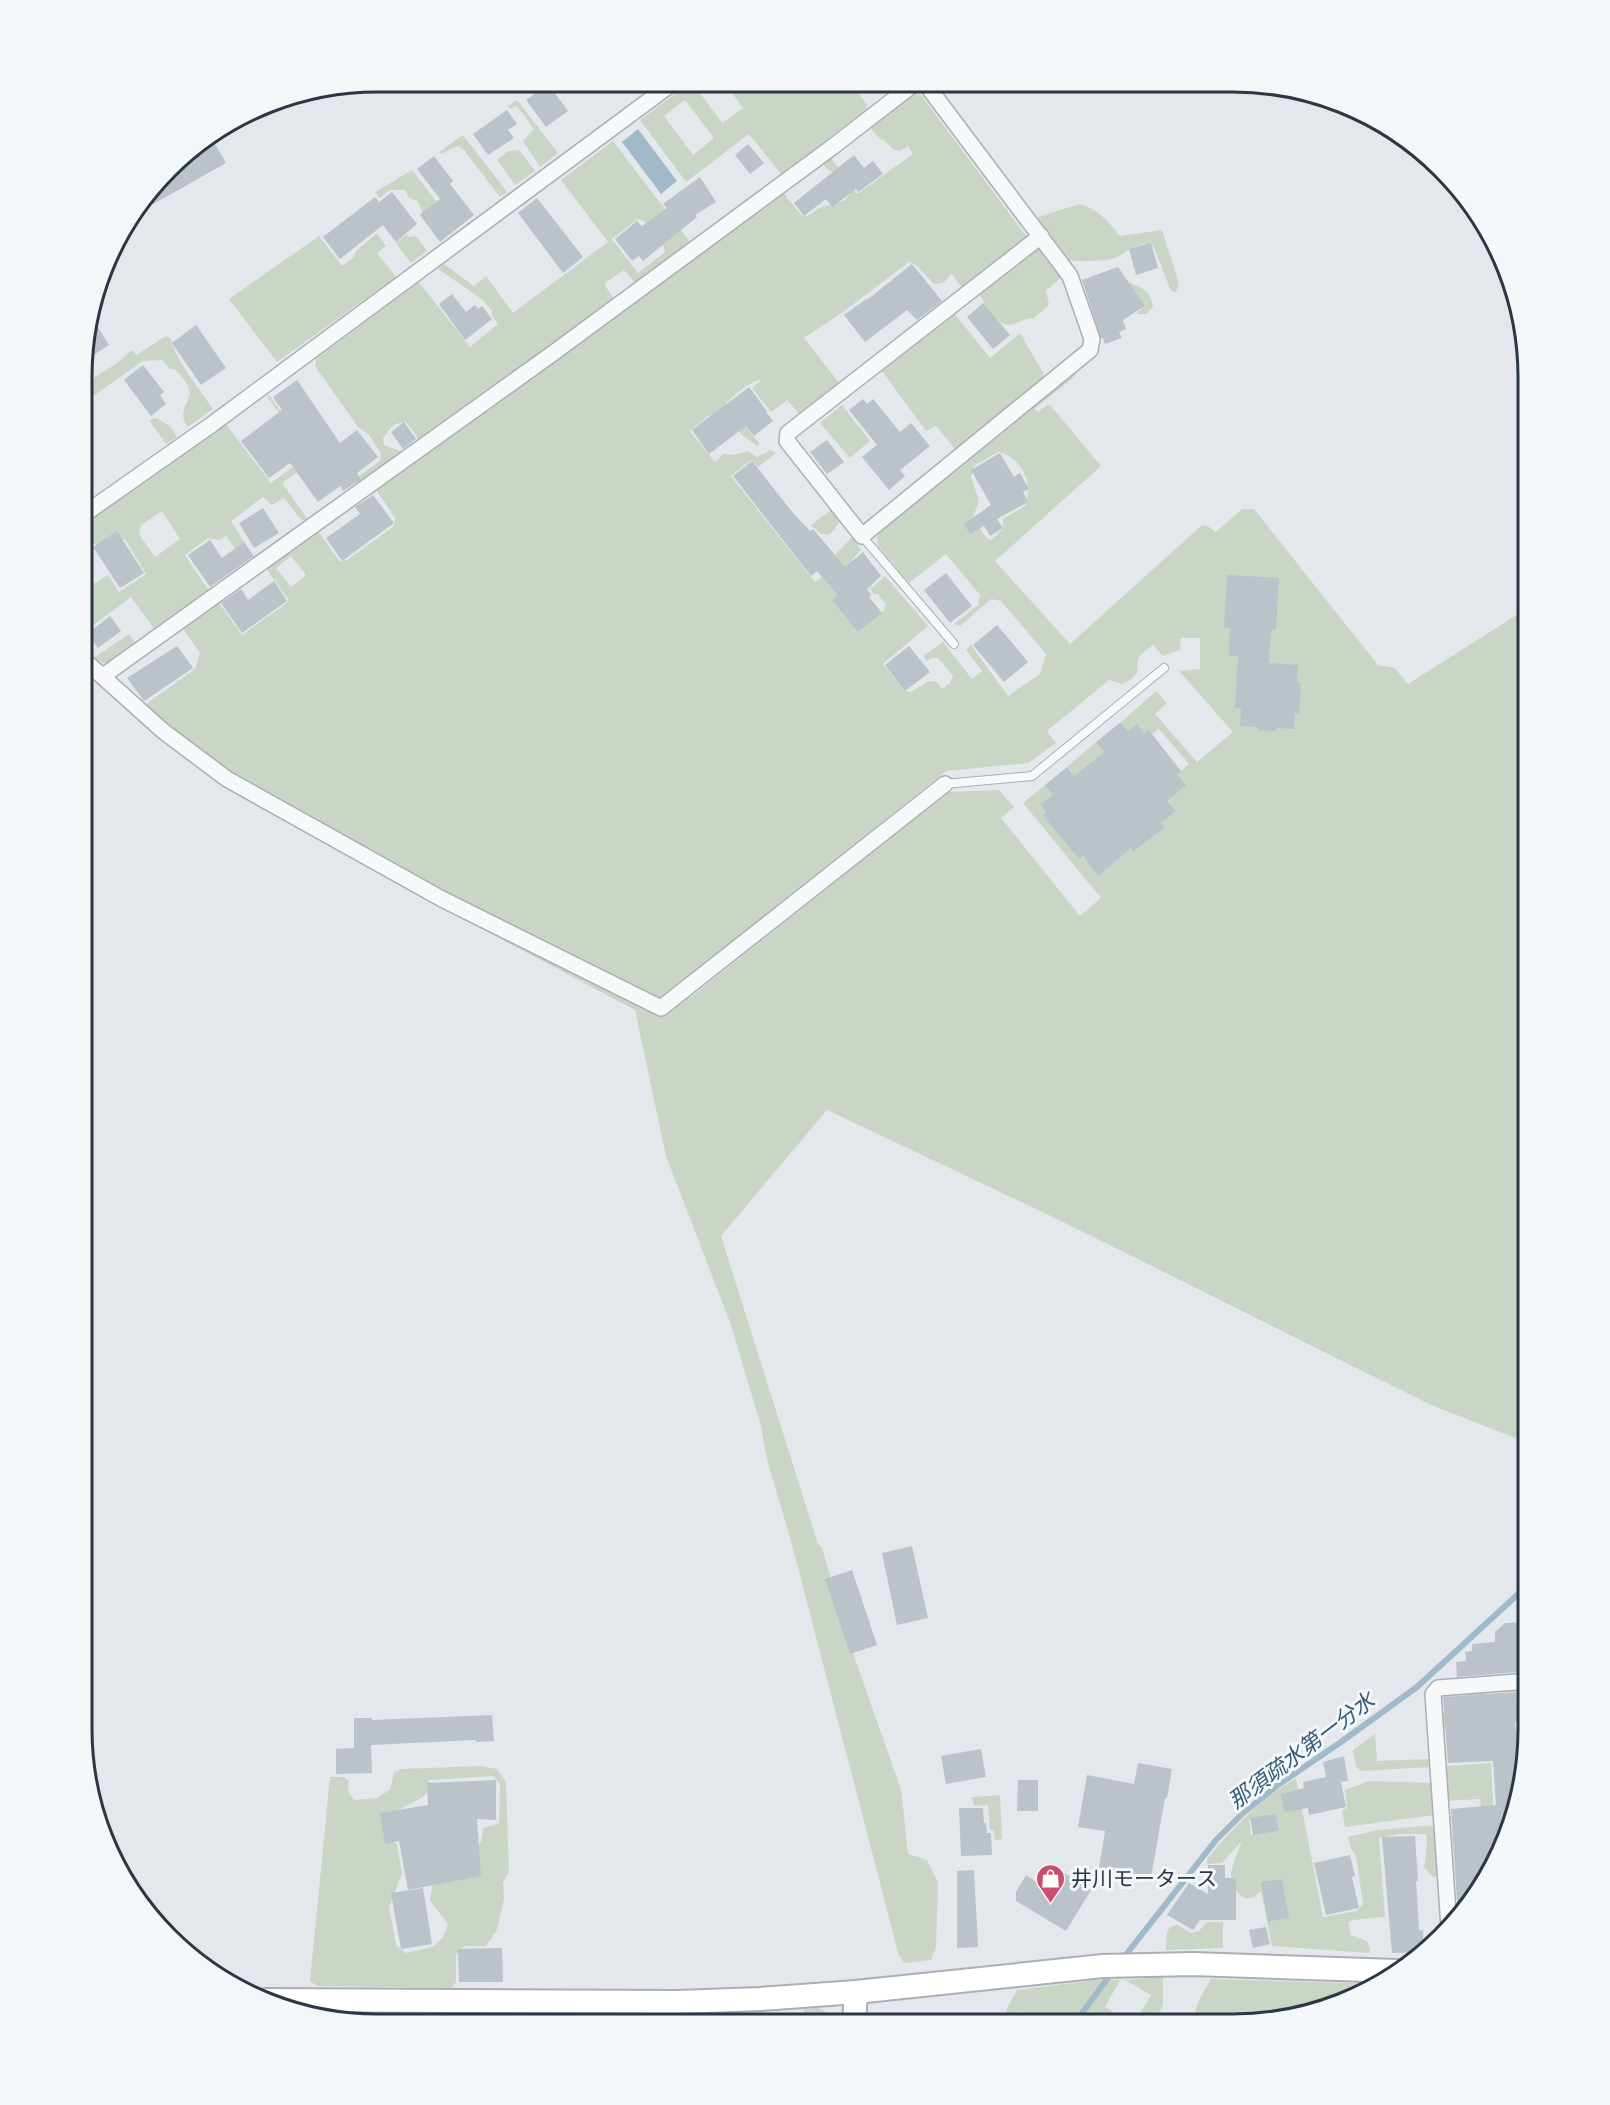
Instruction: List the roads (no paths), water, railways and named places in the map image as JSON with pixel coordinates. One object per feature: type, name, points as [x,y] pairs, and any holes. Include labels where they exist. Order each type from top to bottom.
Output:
[{"type":"street","points":[[92,509],[211,425],[661,92]]},
{"type":"street","points":[[104,676],[556,351],[902,92]]},
{"type":"street","points":[[932,92],[1041,236],[1070,276],[1092,339],[1090,350],[862,536],[787,441],[788,433],[1041,236]]},
{"type":"street","points":[[92,666],[163,731],[227,779],[442,899],[662,1008],[945,784]]},
{"type":"street","points":[[1448,1916],[1433,1694],[1438,1688],[1518,1682]]},
{"type":"street","points":[[291,2000],[678,2002],[856,1992],[1103,1966],[1193,1964],[1383,1971]]},
{"type":"street","points":[[855,2014],[856,1992]]},
{"type":"lane","points":[[862,536],[954,644]]},
{"type":"lane","points":[[945,784],[1032,776],[1164,668]]},
{"type":"water","points":[[638,129],[677,181],[661,194],[622,142]]},
{"type":"waterway","name":"那須疏水第一分水","points":[[1121,1961],[1216,1840],[1243,1813],[1278,1785],[1417,1687],[1518,1594]]},
{"type":"waterway","name":"那須疏水第一分水","points":[[1081,2014],[1113,1971]]},
{"type":"place","name":"井川モータース","points":[[1050,1904]]}]
